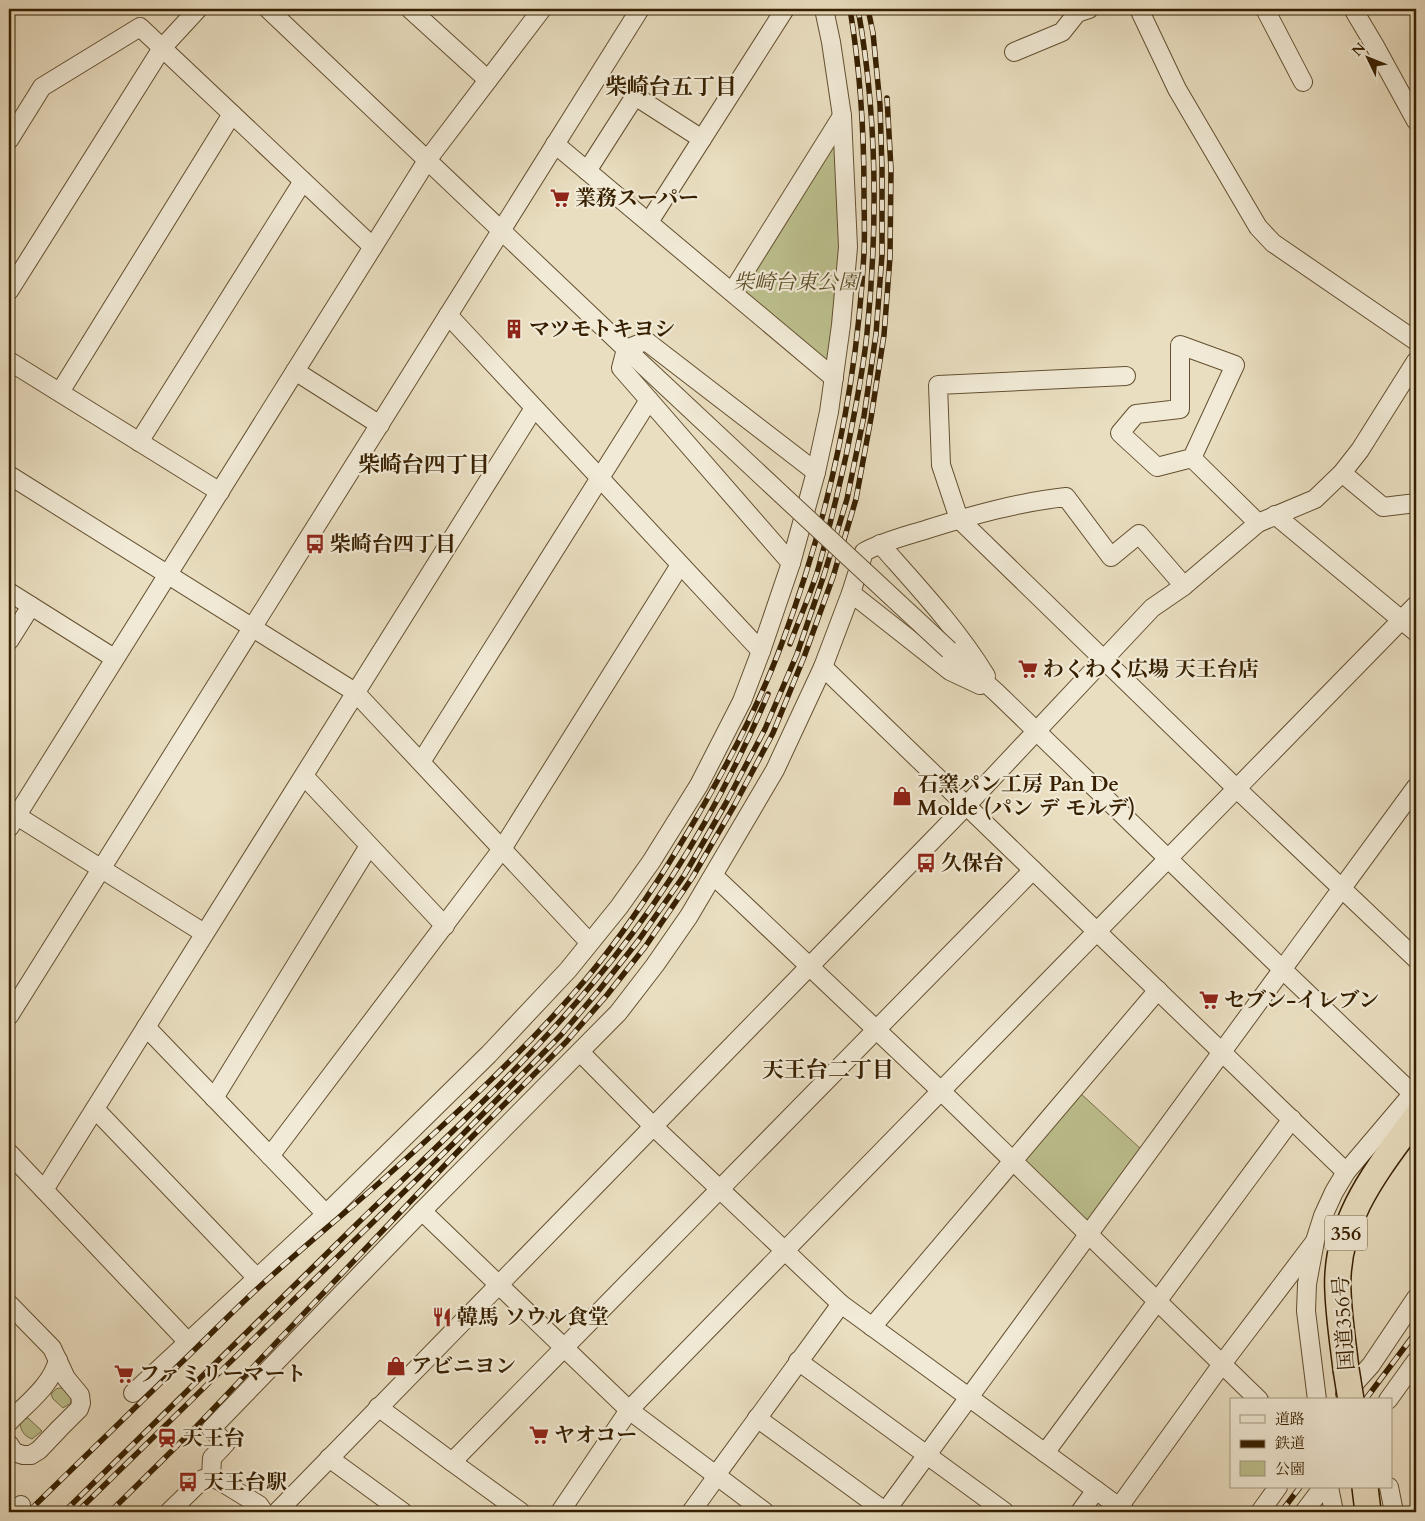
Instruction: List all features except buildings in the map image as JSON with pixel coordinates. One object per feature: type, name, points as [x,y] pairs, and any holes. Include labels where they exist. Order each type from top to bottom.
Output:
[{"type":"highway","name":"国道356号","points":[[1351,1398],[1338,1291],[1339,1265],[1343,1241],[1360,1197],[1377,1171],[1415,1102]]},
{"type":"highway","points":[[1365,1488],[1368,1512]]},
{"type":"street","points":[[9,291],[162,48],[198,9]]},
{"type":"street","points":[[268,9],[626,349],[997,693],[1282,969],[1415,1102],[1346,1172],[1323,1216],[1315,1241],[1307,1284],[1306,1312],[1317,1398]]},
{"type":"street","points":[[410,9],[488,80]]},
{"type":"street","points":[[204,933],[101,869],[13,822],[428,159],[542,9]]},
{"type":"street","points":[[9,1016],[640,9]]},
{"type":"street","points":[[649,222],[785,9]]},
{"type":"street","points":[[133,1393],[326,1214],[489,1054],[568,970],[619,907],[651,862],[699,785],[742,701],[791,563],[816,472],[834,378],[848,247],[842,116],[824,9]]},
{"type":"street","points":[[1014,52],[1062,32],[1077,13],[1089,9]]},
{"type":"street","points":[[1140,9],[1177,89],[1258,227],[1273,243],[1416,341]]},
{"type":"street","points":[[1265,9],[1303,82]]},
{"type":"street","points":[[1353,9],[1416,121]]},
{"type":"street","points":[[9,140],[42,87],[140,28],[373,247]]},
{"type":"street","points":[[587,171],[635,96],[702,139]]},
{"type":"street","points":[[60,392],[232,114]]},
{"type":"street","points":[[732,292],[842,116]]},
{"type":"street","points":[[555,144],[834,378]]},
{"type":"street","points":[[138,442],[303,181]]},
{"type":"street","points":[[448,316],[761,651]]},
{"type":"street","points":[[626,349],[646,341],[816,472]]},
{"type":"street","points":[[1180,345],[1235,365],[1192,458],[1157,467],[1120,433],[1136,414],[1180,409],[1180,345]]},
{"type":"street","points":[[626,349],[621,368],[791,563]]},
{"type":"street","points":[[9,361],[220,492]]},
{"type":"street","points":[[277,1512],[966,806],[1152,608],[1184,586],[1258,523],[1316,499],[1342,473],[1360,450],[1416,361]]},
{"type":"street","points":[[295,371],[380,425]]},
{"type":"street","points":[[1126,376],[938,385],[941,465],[959,519],[1341,889],[1415,953]]},
{"type":"street","points":[[421,762],[649,400]]},
{"type":"street","points":[[44,1190],[534,408]]},
{"type":"street","points":[[1192,458],[1258,523]]},
{"type":"street","points":[[1342,473],[1383,507],[1416,503]]},
{"type":"street","points":[[9,476],[355,692],[590,942]]},
{"type":"street","points":[[212,1477],[212,1458],[226,1443],[211,1429],[623,1006],[689,916],[775,770],[822,667],[864,552],[880,544],[959,519],[1034,501],[1066,497],[1111,557],[1139,534],[1184,586]]},
{"type":"street","points":[[1275,515],[1416,632]]},
{"type":"street","points":[[880,544],[946,619],[971,651],[997,693]]},
{"type":"street","points":[[270,1156],[502,849],[680,565]]},
{"type":"street","points":[[9,592],[114,658]]},
{"type":"street","points":[[850,593],[950,671],[997,693]]},
{"type":"street","points":[[560,1512],[629,1410],[1416,605]]},
{"type":"street","points":[[9,641],[31,606]]},
{"type":"street","points":[[822,667],[1346,1172]]},
{"type":"street","points":[[304,776],[445,926]]},
{"type":"street","points":[[757,1418],[886,1512],[1416,787]]},
{"type":"street","points":[[214,1098],[369,846]]},
{"type":"street","points":[[452,1462],[1033,870]]},
{"type":"street","points":[[714,876],[941,1091],[1257,1398]]},
{"type":"street","points":[[872,1328],[1158,990]]},
{"type":"street","points":[[146,1027],[326,1214]]},
{"type":"street","points":[[580,1052],[653,1126],[841,1304],[1122,1510],[1222,1364],[1315,1241]]},
{"type":"street","points":[[95,1109],[257,1278]]},
{"type":"street","points":[[1045,1453],[1292,1119]]},
{"type":"street","points":[[9,1153],[188,1342]]},
{"type":"street","points":[[422,1211],[629,1410],[765,1512]]},
{"type":"street","points":[[1342,1398],[1370,1365],[1416,1298]]},
{"type":"street","points":[[9,1304],[52,1348],[66,1378],[80,1395],[81,1403],[79,1409],[39,1450],[31,1455],[23,1455],[11,1449]]},
{"type":"street","points":[[691,1512],[798,1361],[841,1304]]},
{"type":"street","points":[[9,1422],[47,1383],[55,1370],[58,1360]]},
{"type":"street","points":[[798,1361],[1005,1512]]},
{"type":"street","points":[[1389,1398],[1416,1361]]},
{"type":"street","points":[[47,1383],[60,1377],[66,1378]]},
{"type":"street","points":[[378,1407],[521,1512]]},
{"type":"street","points":[[329,1458],[403,1512]]},
{"type":"street","points":[[169,1512],[203,1479],[212,1477],[220,1480],[259,1505],[264,1512]]},
{"type":"street","points":[[1260,1512],[1277,1488]]},
{"type":"street","points":[[1304,1512],[1322,1488]]},
{"type":"street","points":[[1329,1488],[1334,1512]]},
{"type":"street","points":[[1389,1488],[1394,1512]]},
{"type":"street","points":[[1080,1512],[1096,1490]]},
{"type":"green space","name":"柴崎台東公園","points":[[836,145],[841,225],[840,280],[830,368],[739,292],[828,146]]},
{"type":"green space","points":[[1079,1092],[1142,1150],[1086,1226],[1019,1160]]},
{"type":"green space","points":[[59,1388],[64,1388],[71,1395],[71,1403],[63,1408],[53,1399],[51,1394]]},
{"type":"green space","points":[[28,1418],[42,1431],[32,1439],[25,1435],[20,1426],[23,1419]]},
{"type":"railway","points":[[28,1512],[247,1299],[433,1134],[538,1033],[586,979],[624,930],[695,821],[723,772],[761,696],[799,596],[827,500],[847,402],[855,353],[864,253],[862,122],[859,77],[850,9]]},
{"type":"railway","points":[[790,644],[817,573],[829,530],[855,410],[867,333],[873,252],[874,170],[869,89],[858,9]]},
{"type":"railway","points":[[77,1512],[460,1137],[561,1035],[638,941],[685,874],[726,803],[765,729],[797,654],[847,499],[864,416],[876,334],[882,255],[882,169],[880,105],[873,33],[868,9]]},
{"type":"railway","points":[[110,1512],[196,1427],[465,1144],[567,1041],[645,947],[692,878],[734,806],[773,733],[804,657],[833,577],[856,499],[884,335],[890,257],[891,169],[887,98]]},
{"type":"railway","points":[[64,1512],[482,1103],[539,1044],[593,983],[645,916],[691,845],[732,771],[768,694]]},
{"type":"railway","points":[[1366,1398],[1416,1332]]},
{"type":"railway","points":[[1281,1512],[1299,1488]]},
{"type":"place","name":"業務スーパー","points":[[560,198]]},
{"type":"place","name":"マツモトキヨシ","points":[[514,329]]},
{"type":"place","name":"柴崎台四丁目","points":[[315,544]]},
{"type":"place","name":"わくわく広場 天王台店","points":[[1028,669]]},
{"type":"place","name":"石窯パン工房 Pan De Molde (パン デ モルデ)","points":[[902,796]]},
{"type":"place","name":"久保台","points":[[926,863]]},
{"type":"place","name":"セブン-イレブン","points":[[1209,1000]]},
{"type":"place","name":"韓馬 ソウル食堂","points":[[442,1317]]},
{"type":"place","name":"アビニヨン","points":[[396,1366]]},
{"type":"place","name":"ファミリーマート","points":[[124,1374]]},
{"type":"place","name":"ヤオコー","points":[[539,1435]]},
{"type":"place","name":"天王台","points":[[167,1438]]},
{"type":"place","name":"天王台駅","points":[[188,1482]]},
{"type":"district","name":"柴崎台五丁目","points":[[671,87]]},
{"type":"district","name":"柴崎台四丁目","points":[[424,465]]},
{"type":"district","name":"天王台二丁目","points":[[828,1070]]}]
